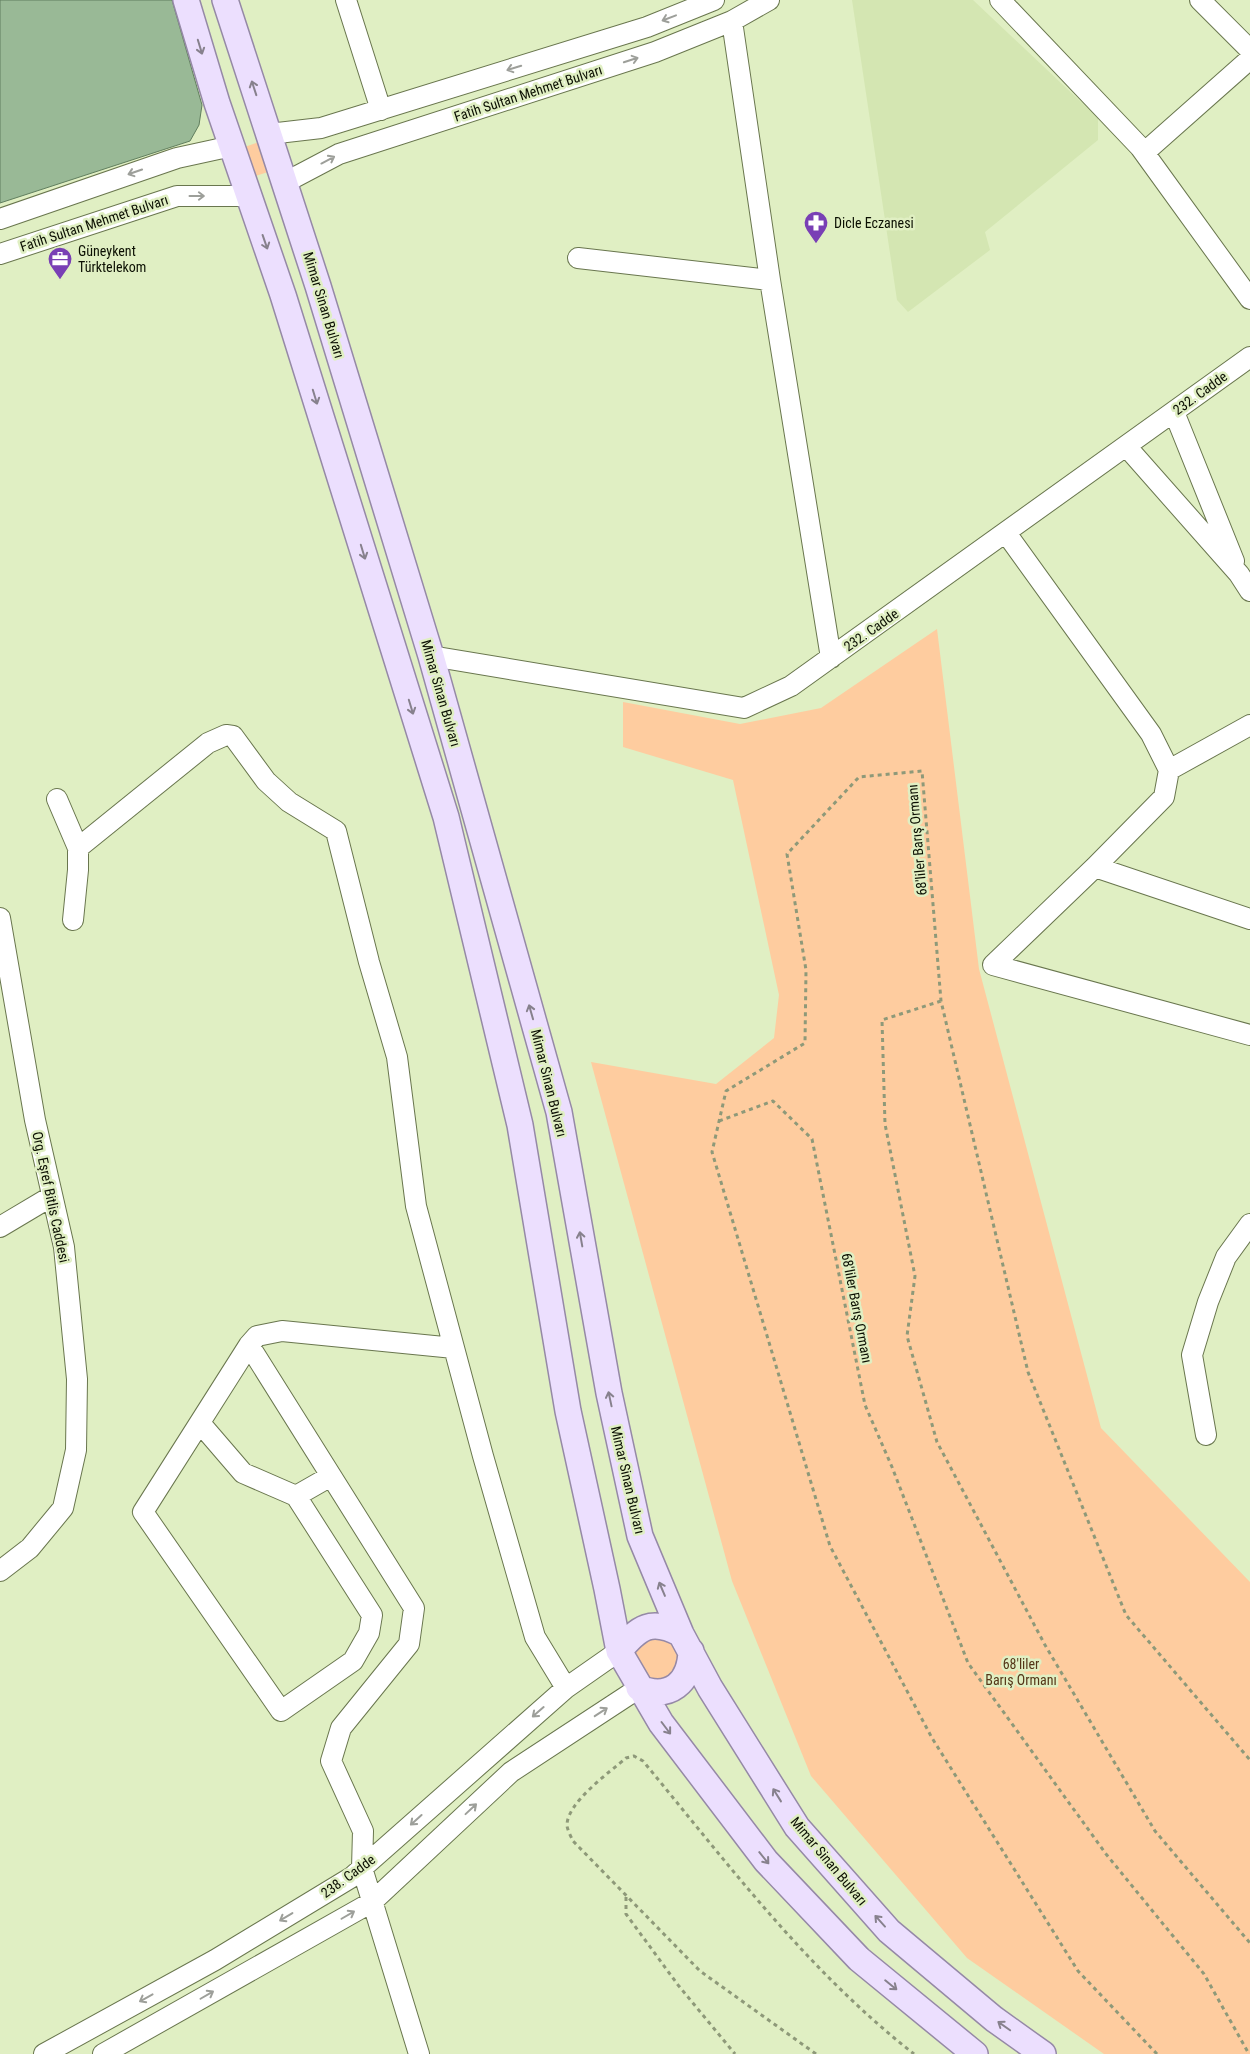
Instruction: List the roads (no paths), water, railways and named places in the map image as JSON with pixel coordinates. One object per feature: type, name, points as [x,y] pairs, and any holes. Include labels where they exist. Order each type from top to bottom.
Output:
[{"type":"main road","points":[[186,0],[232,146],[283,295],[446,817],[520,1124],[568,1411],[619,1651],[661,1723],[766,1861],[859,1959],[975,2054]]},
{"type":"main road","name":"Mimar Sinan Bulvarı","points":[[225,0],[318,286],[431,656],[559,1112],[609,1393],[640,1536],[686,1642],[710,1688],[797,1827],[889,1931],[994,2019],[1043,2054]]},
{"type":"main road","points":[[232,146],[248,134],[269,134]]},
{"type":"main road","points":[[249,196],[268,194],[284,183]]},
{"type":"main road","points":[[619,1651],[633,1634],[651,1626],[661,1625],[686,1642],[687,1674],[676,1686],[661,1692],[650,1692],[639,1688]]},
{"type":"street","points":[[346,0],[381,110]]},
{"type":"street","name":"Fatih Sultan Mehmet Bulvarı","points":[[269,134],[321,128],[381,110],[647,27],[714,0]]},
{"type":"street","name":"Fatih Sultan Mehmet Bulvarı","points":[[284,183],[339,154],[655,52],[732,21],[769,0]]},
{"type":"street","points":[[1000,0],[1144,152],[1250,300]]},
{"type":"street","points":[[1144,152],[1249,48],[1200,0]]},
{"type":"street","points":[[732,21],[770,280],[831,658]]},
{"type":"street","points":[[0,219],[178,158],[232,146]]},
{"type":"street","name":"Fatih Sultan Mehmet Bulvarı","points":[[0,254],[177,196],[249,196]]},
{"type":"street","points":[[578,258],[770,280]]},
{"type":"street","name":"232. Cadde","points":[[431,656],[744,708],[791,686],[1250,358]]},
{"type":"street","points":[[1174,412],[1245,582]]},
{"type":"street","points":[[1126,446],[1245,582]]},
{"type":"street","points":[[1006,533],[1151,734],[1169,770],[1164,797],[1096,867],[993,965],[1250,1035]]},
{"type":"street","points":[[1169,770],[1250,725]]},
{"type":"street","points":[[78,848],[208,743],[226,735],[233,736],[266,781],[289,802],[336,831],[369,962],[397,1057],[416,1206],[454,1348],[535,1637],[566,1688]]},
{"type":"street","points":[[56,799],[78,848],[78,870],[73,920]]},
{"type":"street","points":[[1096,867],[1250,919]]},
{"type":"street","name":"Org. Eşref Bitlis Caddesi","points":[[0,918],[35,1120],[64,1247],[77,1379],[76,1450],[63,1508],[30,1548],[0,1571]]},
{"type":"street","points":[[0,1227],[52,1196]]},
{"type":"street","points":[[1206,1435],[1192,1355],[1208,1302],[1226,1257],[1250,1224]]},
{"type":"street","points":[[200,1422],[243,1474],[296,1496],[372,1615],[369,1633],[352,1661],[281,1711],[143,1512],[200,1422],[249,1345],[258,1336],[282,1331],[454,1348]]},
{"type":"street","points":[[249,1345],[414,1608],[409,1644],[341,1728],[331,1760],[363,1831],[362,1868],[419,2054]]},
{"type":"street","points":[[296,1496],[331,1476]]},
{"type":"street","name":"238. Cadde","points":[[44,2054],[215,1960],[352,1877],[566,1688],[619,1651]]},
{"type":"street","points":[[103,2054],[372,1902],[511,1772],[639,1688]]},
{"type":"place","name":"Dicle Eczanesi","points":[[816,244]]},
{"type":"place","name":"Güneykent Türktelekom","points":[[60,280]]},
{"type":"park label","name":"68'liler Barış Ormanı","points":[[1021,1672]]}]
